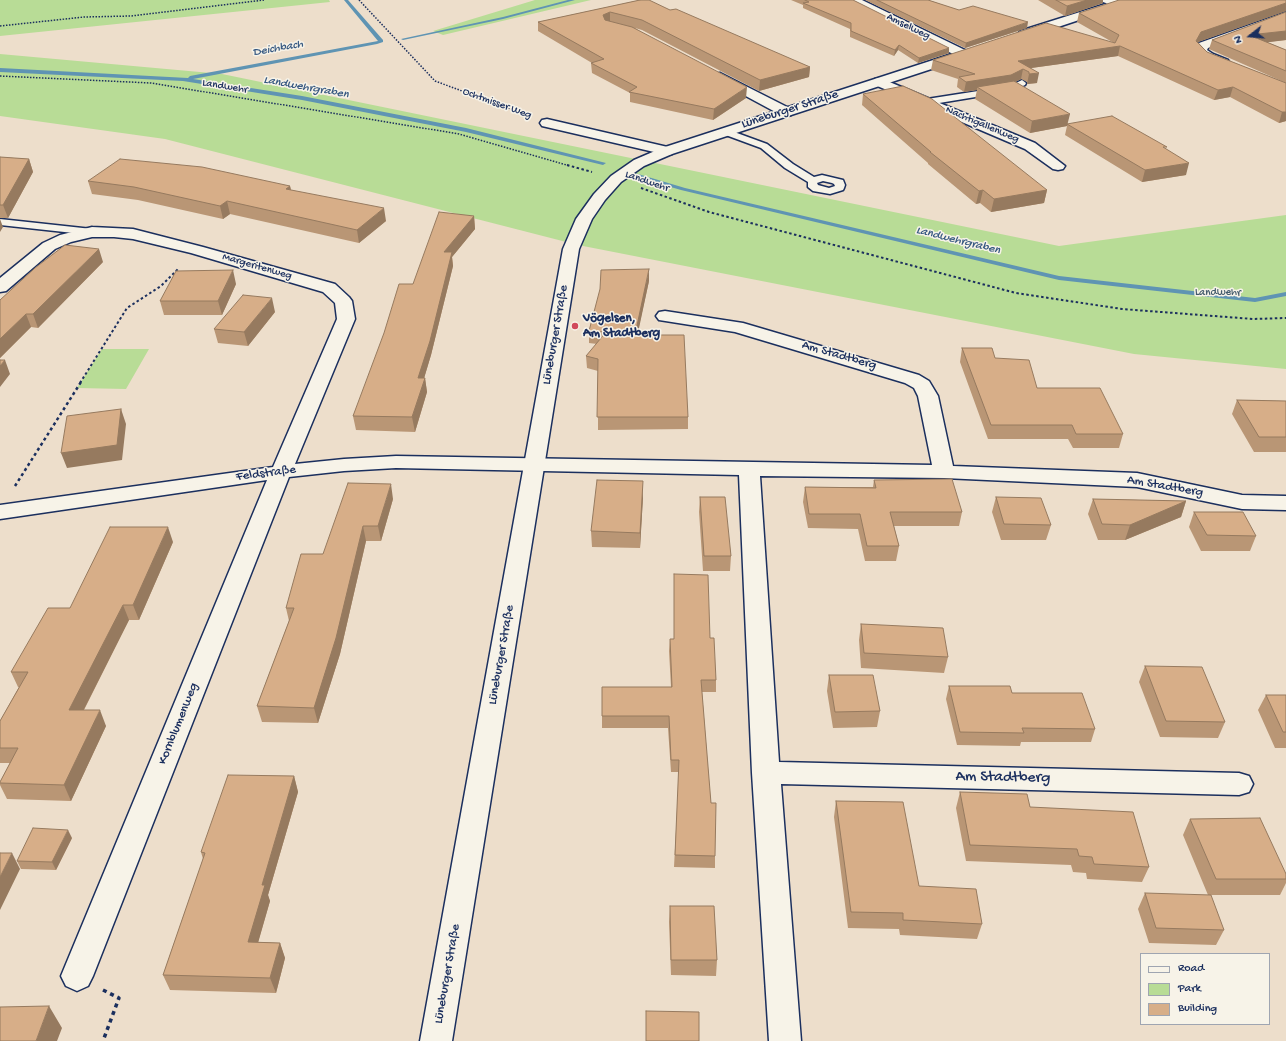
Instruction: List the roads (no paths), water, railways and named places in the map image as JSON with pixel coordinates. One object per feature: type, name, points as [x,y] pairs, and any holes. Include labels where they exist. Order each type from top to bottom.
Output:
[{"type":"street","name":"Amselweg","points":[[853,0],[963,54]]},
{"type":"street","points":[[1014,37],[1118,1]]},
{"type":"street","points":[[1237,69],[1209,57],[1201,51],[1203,46],[1286,15]]},
{"type":"street","name":"Lüneburger Straße","points":[[436,1041],[571,249],[584,219],[599,197],[616,179],[639,163],[667,151],[978,49]]},
{"type":"street","points":[[711,72],[786,112]]},
{"type":"street","name":"Nachtigallenweg","points":[[880,82],[1030,146],[1058,166]]},
{"type":"street","name":"Ochtmisser Weg","points":[[547,123],[667,151]]},
{"type":"street","name":"Margeritenweg","points":[[0,287],[49,246],[66,238],[92,232],[133,234],[197,250],[329,288],[343,301],[346,319],[281,472]]},
{"type":"street","name":"Am Stadtberg","points":[[665,316],[737,327],[912,379],[922,385],[928,396],[944,472]]},
{"type":"street","name":"Feldstraße","points":[[0,512],[281,472],[344,465],[396,462],[534,464]]},
{"type":"street","name":"Am Stadtberg","points":[[534,464],[944,472],[1137,480],[1242,502],[1286,503]]},
{"type":"street","points":[[750,469],[766,773],[784,1041]]},
{"type":"street","name":"Kornblumenweg","points":[[77,976],[281,472]]},
{"type":"street","name":"Am Stadtberg","points":[[766,773],[1239,784]]},
{"type":"lane","points":[[927,102],[1012,88],[1022,83]]},
{"type":"lane","points":[[726,132],[764,146],[789,166],[813,181]]},
{"type":"lane","points":[[0,222],[92,232]]},
{"type":"lane","points":[[0,230],[66,238]]},
{"type":"waterway","name":"Deichbach","points":[[190,78],[377,43],[381,41],[346,0]]},
{"type":"waterway","name":"Deichbach","points":[[403,39],[503,18],[573,0]]},
{"type":"waterway","name":"Landwehrgraben","points":[[0,70],[183,79],[302,98],[466,130],[603,163]]},
{"type":"waterway","name":"Landwehrgraben","points":[[628,173],[683,189],[1059,278],[1255,300],[1286,294]]},
{"type":"place","name":"Vögelsen, Am Stadtberg","points":[[575,326]]},
{"type":"park label","name":"Landwehr","points":[[1218,293]]}]
